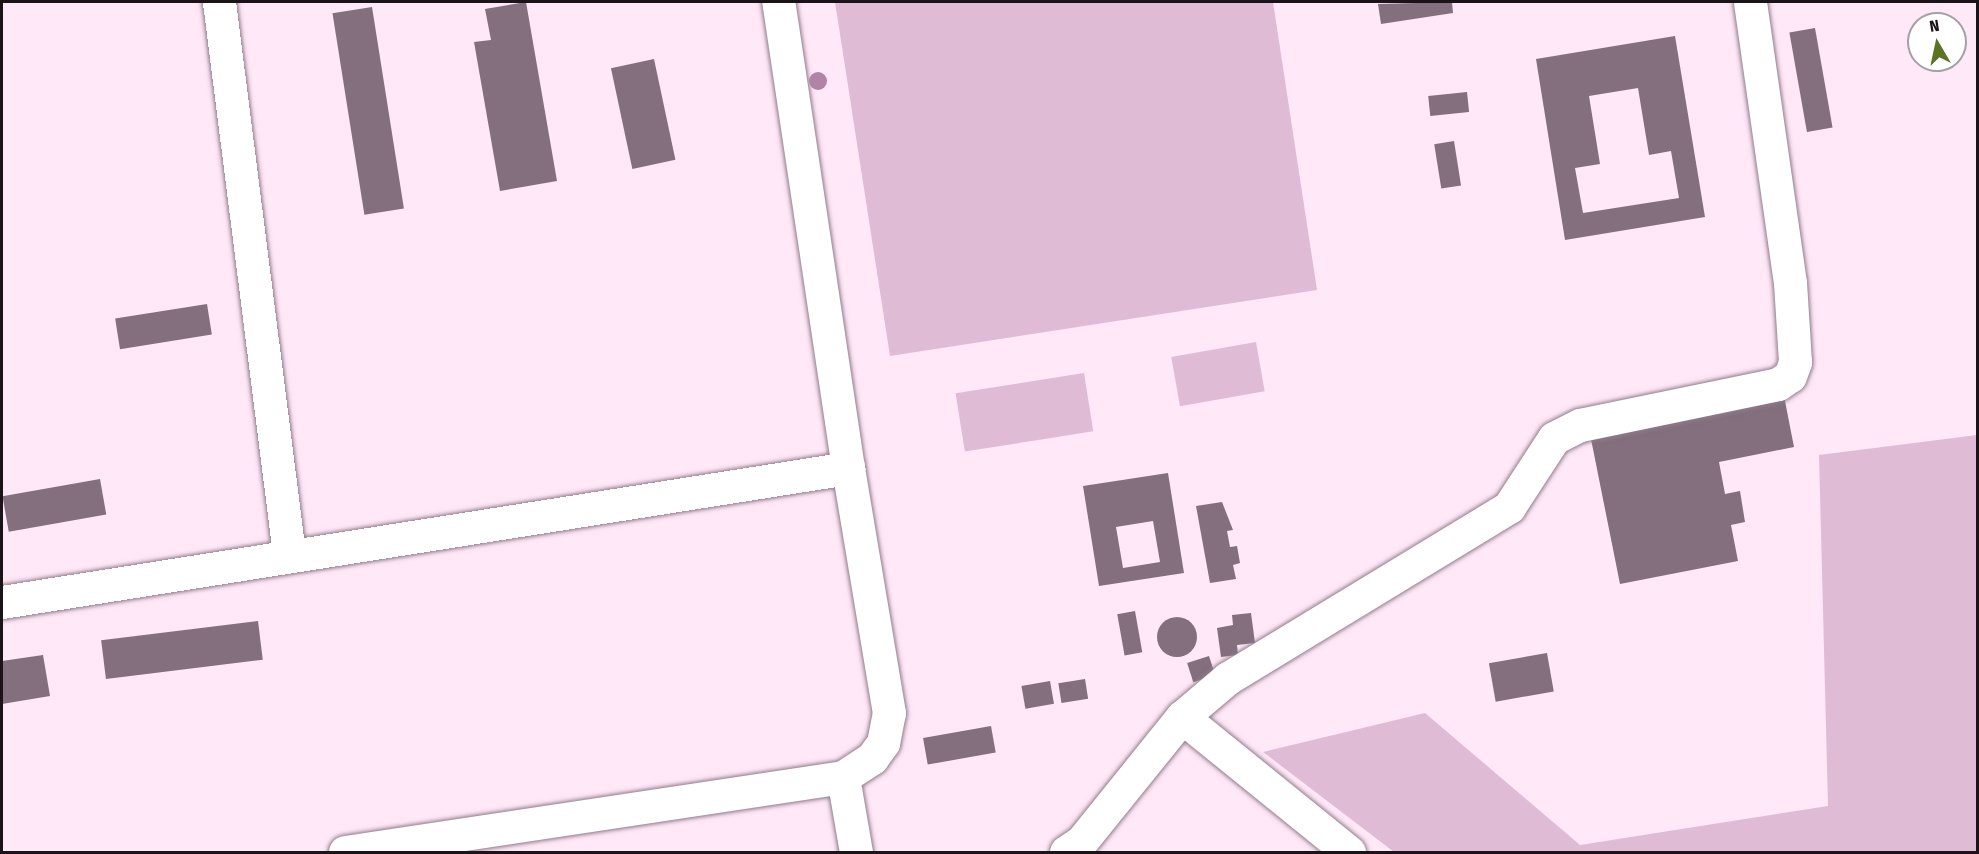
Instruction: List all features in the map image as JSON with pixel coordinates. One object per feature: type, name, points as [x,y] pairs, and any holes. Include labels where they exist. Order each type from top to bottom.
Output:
[{"type":"street","points":[[219,2],[289,554]]},
{"type":"street","points":[[352,852],[843,777],[883,743],[889,712],[848,468],[778,2]]},
{"type":"street","points":[[1077,849],[1182,717],[1228,678],[1310,624],[1509,507],[1554,438],[1580,425],[1778,384],[1790,376],[1796,362],[1790,284],[1750,2]]},
{"type":"street","points":[[2,602],[289,554],[848,468]]},
{"type":"street","points":[[1182,717],[1349,852]]},
{"type":"street","points":[[843,777],[856,852]]},
{"type":"shaded area","points":[[835,2],[1273,2],[1317,290],[890,356]]},
{"type":"shaded area","points":[[1256,342],[1265,391],[1180,406],[1171,357]]},
{"type":"shaded area","points":[[1084,373],[1093,431],[965,452],[956,393]]},
{"type":"shaded area","points":[[1977,435],[1977,852],[1394,852],[1263,752],[1425,713],[1580,845],[1828,806],[1819,455]]},
{"type":"building","points":[[526,2],[557,181],[500,191],[474,42],[491,40],[485,9]]},
{"type":"building","points":[[1452,2],[1453,13],[1381,24],[1378,4]]},
{"type":"building","points":[[372,7],[404,208],[364,215],[332,13]]},
{"type":"building","points":[[1815,28],[1833,127],[1807,132],[1789,33]]},
{"type":"building","points":[[1675,36],[1705,217],[1565,240],[1536,59]],"holes":[[[1638,88],[1649,155],[1671,151],[1679,198],[1583,213],[1575,168],[1600,164],[1589,96]]]},
{"type":"building","points":[[654,59],[675,160],[632,169],[611,68]]},
{"type":"building","points":[[1467,92],[1469,112],[1430,116],[1428,96]]},
{"type":"building","points":[[1454,141],[1461,185],[1441,189],[1434,144]]},
{"type":"building","points":[[207,304],[212,335],[120,349],[115,319]]},
{"type":"building","points":[[1784,396],[1794,447],[1719,462],[1725,494],[1740,491],[1745,522],[1731,525],[1738,561],[1620,584],[1590,434]]},
{"type":"building","points":[[1168,473],[1184,573],[1099,586],[1083,486]],"holes":[[[1153,521],[1160,562],[1123,568],[1116,527]]]},
{"type":"building","points":[[100,479],[106,514],[9,532],[3,496]]},
{"type":"building","points":[[1222,502],[1233,530],[1227,531],[1230,547],[1237,546],[1240,563],[1233,565],[1236,579],[1210,583],[1196,506]]},
{"type":"building","points":[[1135,611],[1142,652],[1125,655],[1117,614]]},
{"type":"building","points":[[1251,613],[1255,643],[1237,645],[1238,655],[1221,657],[1217,628],[1233,625],[1232,615]]},
{"type":"building","points":[[1177,617],[1191,623],[1197,637],[1191,651],[1177,657],[1163,651],[1157,637],[1163,623]]},
{"type":"building","points":[[258,621],[263,660],[106,679],[101,640]]},
{"type":"building","points":[[1547,653],[1554,691],[1496,702],[1489,663]]},
{"type":"building","points":[[43,655],[50,696],[2,704],[2,661]]},
{"type":"building","points":[[1209,656],[1215,675],[1193,682],[1187,663]]},
{"type":"building","points":[[1085,679],[1088,699],[1061,703],[1058,683]]},
{"type":"building","points":[[1050,681],[1054,704],[1025,709],[1021,686]]},
{"type":"building","points":[[991,726],[996,753],[928,765],[923,738]]}]
